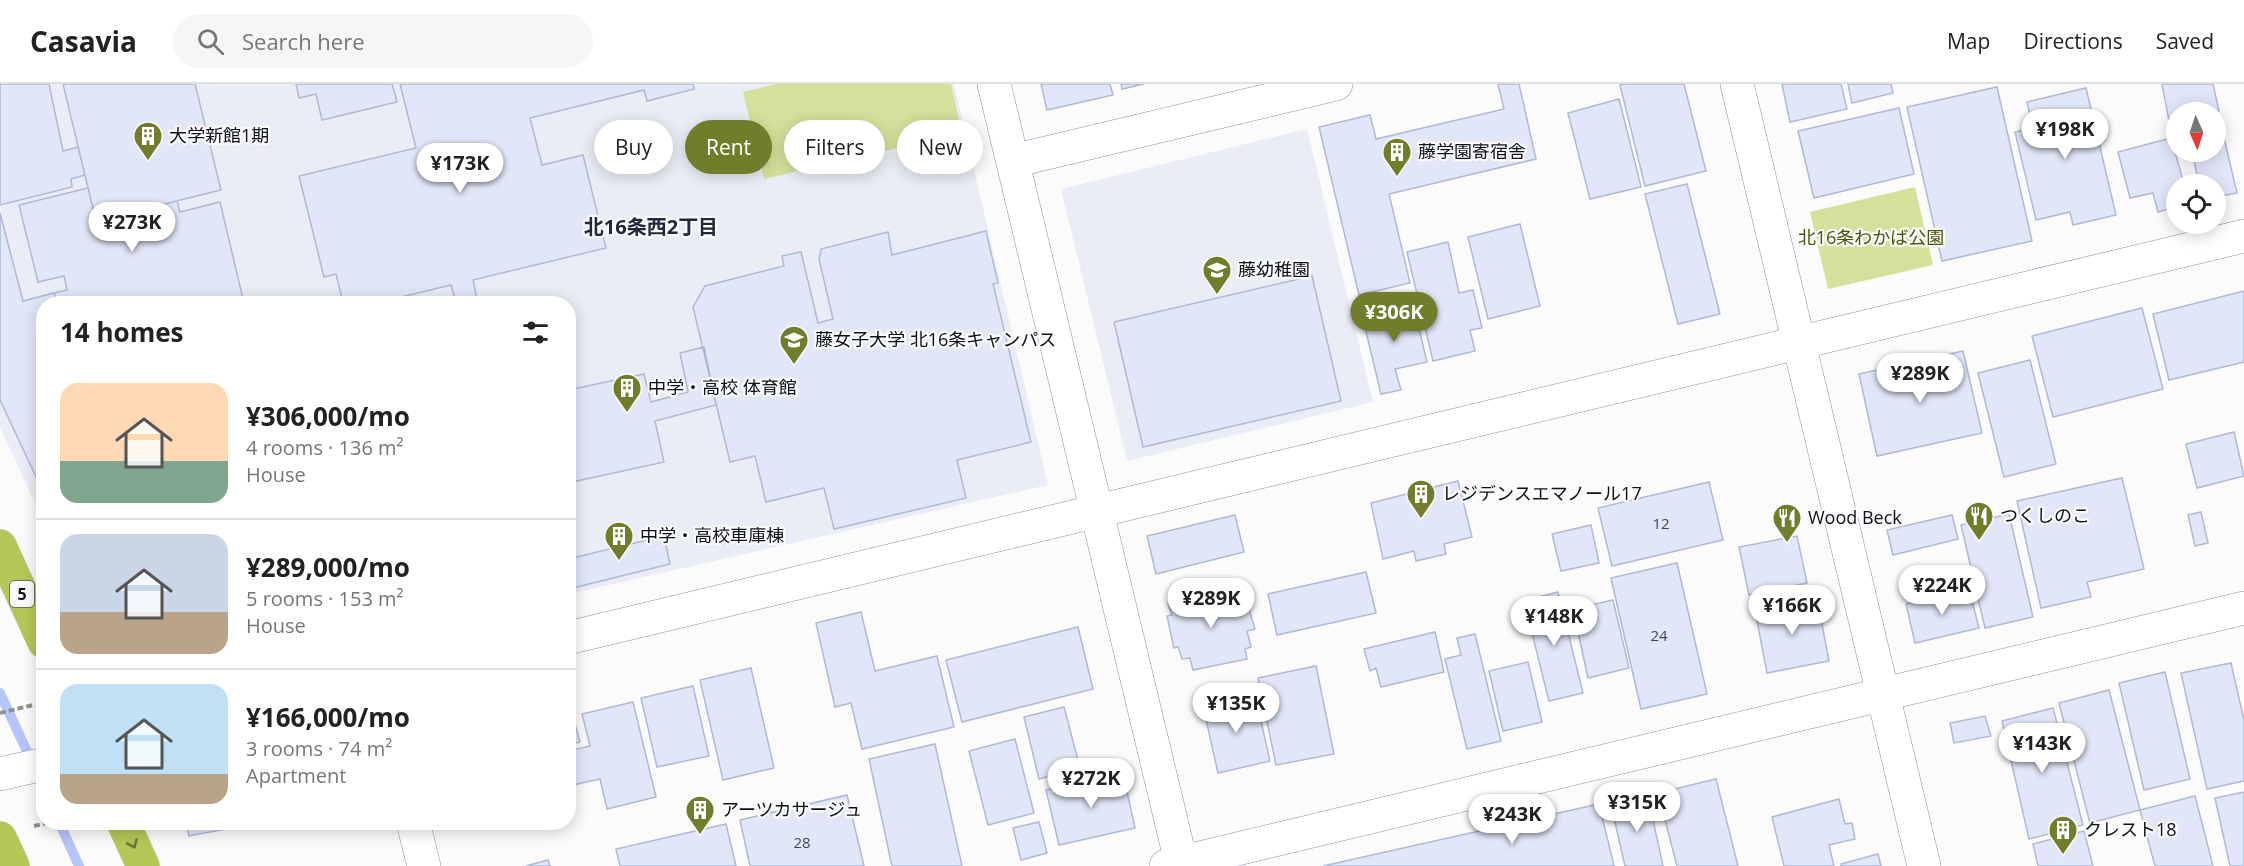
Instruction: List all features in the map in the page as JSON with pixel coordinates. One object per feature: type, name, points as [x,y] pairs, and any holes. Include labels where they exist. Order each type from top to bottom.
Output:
[{"type":"highway","name":"5","points":[[0,546],[36,625]]},
{"type":"highway","points":[[126,830],[142,866]]},
{"type":"highway","points":[[0,838],[13,866]]},
{"type":"street","points":[[994,84],[1097,511],[1177,865],[2244,608]]},
{"type":"street","points":[[1012,161],[1336,84]]},
{"type":"street","points":[[1737,84],[1924,866]]},
{"type":"street","points":[[576,636],[2244,236]]},
{"type":"street","points":[[3,774],[36,766]]},
{"type":"street","points":[[415,830],[424,866]]},
{"type":"path","points":[[0,713],[33,705]]},
{"type":"shaded area","name":"藤女子大学 北16条キャンパス","points":[[0,84],[954,84],[962,120],[897,120],[897,174],[975,174],[1048,485],[576,592],[576,296],[36,296],[36,506],[0,427]]},
{"type":"shaded area","name":"藤幼稚園","points":[[1307,129],[1373,402],[1127,461],[1061,189]]},
{"type":"green space","points":[[776,84],[951,84],[959,120],[897,120],[897,148],[885,151],[885,120],[784,120],[786,174],[764,179],[763,174],[772,174],[772,120],[750,120],[743,92]]},
{"type":"green space","name":"北16条わかば公園","points":[[1915,187],[1933,265],[1828,289],[1810,212]]},
{"type":"building","points":[[0,84],[49,84],[63,151],[78,147],[85,175],[71,179],[72,187],[0,205]]},
{"type":"building","name":"大学新館1期","points":[[63,84],[195,84],[221,190],[96,221]]},
{"type":"building","points":[[296,84],[392,84],[397,102],[322,120],[316,94],[299,98]]},
{"type":"building","points":[[400,84],[693,84],[694,89],[647,101],[644,90],[530,118],[542,165],[583,155],[606,248],[473,280],[476,296],[454,296],[451,285],[406,296],[341,296],[336,274],[324,277],[299,176],[416,148]]},
{"type":"building","points":[[1041,84],[1110,84],[1113,95],[1047,110]]},
{"type":"building","points":[[1121,84],[1144,84],[1122,89]]},
{"type":"building","name":"藤学園寄宿舎","points":[[1498,84],[1519,84],[1536,159],[1389,194],[1410,283],[1359,295],[1319,127],[1370,115],[1376,139],[1504,109]]},
{"type":"building","points":[[1684,84],[1706,171],[1645,186],[1620,85]]},
{"type":"building","points":[[1782,84],[1841,84],[1847,109],[1790,122]]},
{"type":"building","points":[[1848,84],[1891,84],[1893,93],[1852,103]]},
{"type":"building","points":[[2162,84],[2213,84],[2217,102],[2166,102],[2166,105]]},
{"type":"building","points":[[1997,87],[2032,241],[1942,261],[1907,107]]},
{"type":"building","points":[[2086,88],[2116,215],[2073,225],[2070,212],[2036,220],[2015,132],[2033,128],[2027,102]]},
{"type":"building","points":[[1619,99],[1641,187],[1590,199],[1568,113]]},
{"type":"building","points":[[1899,108],[1914,174],[1814,198],[1798,131]]},
{"type":"building","points":[[2166,139],[2166,162],[2178,162],[2181,174],[2166,174],[2166,210],[2158,212],[2153,193],[2130,198],[2118,152]]},
{"type":"building","points":[[2226,146],[2237,193],[2226,195],[2226,174],[2197,174],[2194,162],[2226,162]]},
{"type":"building","points":[[1687,184],[1720,314],[1678,324],[1645,194]]},
{"type":"building","points":[[88,188],[96,221],[177,201],[180,212],[220,202],[242,296],[55,296],[54,293],[67,290],[64,276],[38,282],[19,205]]},
{"type":"building","points":[[0,213],[23,301],[36,298],[36,477],[0,400]]},
{"type":"building","points":[[1520,224],[1540,306],[1488,319],[1468,237]]},
{"type":"building","points":[[986,231],[998,283],[993,284],[1031,442],[957,460],[966,498],[834,529],[824,488],[766,502],[755,456],[730,462],[693,307],[705,286],[784,266],[782,256],[801,252],[818,323],[833,319],[819,259],[821,249],[888,232],[892,255]]},
{"type":"building","points":[[1448,242],[1459,293],[1473,290],[1482,328],[1470,330],[1475,351],[1433,361],[1407,252]]},
{"type":"building","points":[[1312,276],[1341,401],[1143,447],[1114,322]]},
{"type":"building","points":[[2244,291],[2244,362],[2169,380],[2153,314]]},
{"type":"building","points":[[1413,303],[1427,362],[1395,369],[1401,390],[1381,394],[1362,315]]},
{"type":"building","points":[[2142,308],[2163,389],[2053,417],[2032,336]]},
{"type":"building","name":"中学・高校 体育館","points":[[704,347],[716,405],[655,421],[664,462],[576,481],[576,388],[644,374],[651,402],[688,392],[680,353]]},
{"type":"building","points":[[1963,351],[1982,433],[1877,456],[1859,374]]},
{"type":"building","points":[[2030,360],[2056,464],[2004,477],[1978,373]]},
{"type":"building","points":[[2234,432],[2244,476],[2197,488],[2186,444]]},
{"type":"building","points":[[2122,478],[2144,569],[2087,582],[2091,597],[2041,608],[2017,501]]},
{"type":"building","name":"レジデンスエマノール17","points":[[1458,481],[1472,537],[1444,544],[1446,554],[1416,561],[1414,551],[1383,559],[1371,503]]},
{"type":"building","points":[[1709,482],[1723,540],[1612,566],[1598,508]]},
{"type":"building","points":[[2201,512],[2208,543],[2195,546],[2188,515]]},
{"type":"building","points":[[2009,514],[2033,617],[1985,628],[1961,525]]},
{"type":"building","points":[[1235,515],[1244,552],[1156,574],[1147,536]]},
{"type":"building","points":[[1952,515],[1958,539],[1893,555],[1887,530]]},
{"type":"building","points":[[1591,525],[1599,563],[1561,571],[1552,534]]},
{"type":"building","name":"中学・高校車庫棟","points":[[664,536],[670,564],[576,587],[576,557]]},
{"type":"building","points":[[1797,536],[1807,583],[1749,595],[1739,547]]},
{"type":"building","points":[[1677,563],[1707,694],[1641,709],[1611,578]]},
{"type":"building","points":[[1366,572],[1376,613],[1277,635],[1268,594]]},
{"type":"building","points":[[1236,589],[1240,603],[1247,602],[1255,629],[1247,631],[1251,647],[1245,649],[1247,659],[1193,670],[1190,658],[1182,659],[1178,647],[1174,648],[1167,616],[1172,615],[1168,604]]},
{"type":"building","points":[[1969,589],[1979,628],[1915,643],[1906,604]]},
{"type":"building","points":[[1558,592],[1583,693],[1549,701],[1524,601]]},
{"type":"building","points":[[1817,598],[1829,661],[1767,673],[1755,610]]},
{"type":"building","points":[[1613,600],[1629,668],[1588,678],[1573,609]]},
{"type":"building","points":[[861,612],[875,671],[937,656],[954,727],[862,749],[851,703],[835,707],[816,623]]},
{"type":"building","points":[[1078,627],[1093,689],[962,722],[946,660]]},
{"type":"building","points":[[1435,632],[1444,672],[1381,687],[1376,668],[1370,671],[1364,649]]},
{"type":"building","points":[[1475,634],[1501,741],[1467,749],[1445,659],[1461,655],[1457,638]]},
{"type":"building","points":[[1528,662],[1542,722],[1503,731],[1489,671]]},
{"type":"building","points":[[2231,663],[2244,720],[2244,781],[2207,789],[2181,673]]},
{"type":"building","points":[[1316,666],[1334,754],[1276,765],[1258,678]]},
{"type":"building","points":[[751,668],[774,768],[723,780],[700,680]]},
{"type":"building","points":[[2165,672],[2190,779],[2144,790],[2119,683]]},
{"type":"building","points":[[693,686],[709,756],[657,767],[641,698]]},
{"type":"building","points":[[2109,690],[2140,810],[2090,823],[2059,703]]},
{"type":"building","points":[[1255,695],[1270,761],[1218,773],[1203,706]]},
{"type":"building","points":[[633,702],[656,797],[607,809],[600,779],[576,784],[576,749],[590,746],[582,714]]},
{"type":"building","points":[[1064,707],[1080,768],[1039,779],[1024,717]]},
{"type":"building","points":[[2053,708],[2083,825],[2029,839],[2002,721]]},
{"type":"building","points":[[1985,716],[1991,736],[1954,743],[1950,723]]},
{"type":"building","points":[[576,728],[580,742],[576,743]]},
{"type":"building","points":[[1015,739],[1034,813],[988,825],[969,751]]},
{"type":"building","points":[[935,744],[962,866],[892,866],[869,759]]},
{"type":"building","points":[[1123,773],[1135,828],[1059,845],[1046,790]]},
{"type":"building","points":[[1716,779],[1738,866],[1677,866],[1658,793]]},
{"type":"building","points":[[2244,792],[2244,866],[2230,866],[2215,798]]},
{"type":"building","points":[[847,795],[864,866],[750,866],[740,820]]},
{"type":"building","points":[[2195,796],[2213,866],[2155,866],[2140,810]]},
{"type":"building","points":[[1648,797],[1663,866],[1625,866],[1611,805]]},
{"type":"building","points":[[1839,799],[1845,824],[1852,823],[1855,839],[1829,845],[1834,866],[1784,866],[1772,817]]},
{"type":"building","points":[[1599,804],[1614,866],[1323,866]]},
{"type":"building","points":[[1039,822],[1047,853],[1021,860],[1013,828]]},
{"type":"building","name":"アーツカサージュ","points":[[726,824],[736,866],[620,866],[616,849]]},
{"type":"building","points":[[188,830],[221,830],[189,836]]},
{"type":"building","name":"クレスト18","points":[[2084,831],[2093,866],[2038,866],[2033,844]]},
{"type":"building","points":[[1878,854],[1881,866],[1841,866],[1841,864]]},
{"type":"building","points":[[548,860],[550,866],[526,866]]},
{"type":"waterway","points":[[0,693],[36,771]]},
{"type":"waterway","points":[[63,830],[79,866]]},
{"type":"place","name":"大学新館1期","points":[[148,162]]},
{"type":"place","name":"藤学園寄宿舎","points":[[1397,178]]},
{"type":"place","name":"藤幼稚園","points":[[1217,296]]},
{"type":"place","name":"藤女子大学 北16条キャンパス","points":[[794,366]]},
{"type":"place","name":"中学・高校 体育館","points":[[627,414]]},
{"type":"place","name":"レジデンスエマノール17","points":[[1421,520]]},
{"type":"place","name":"つくしのこ","points":[[1979,542]]},
{"type":"place","name":"Wood Beck","points":[[1787,544]]},
{"type":"place","name":"中学・高校車庫棟","points":[[619,562]]},
{"type":"place","name":"アーツカサージュ","points":[[700,836]]},
{"type":"place","name":"クレスト18","points":[[2063,856]]},
{"type":"district","name":"北16条西2丁目","points":[[651,227]]}]
